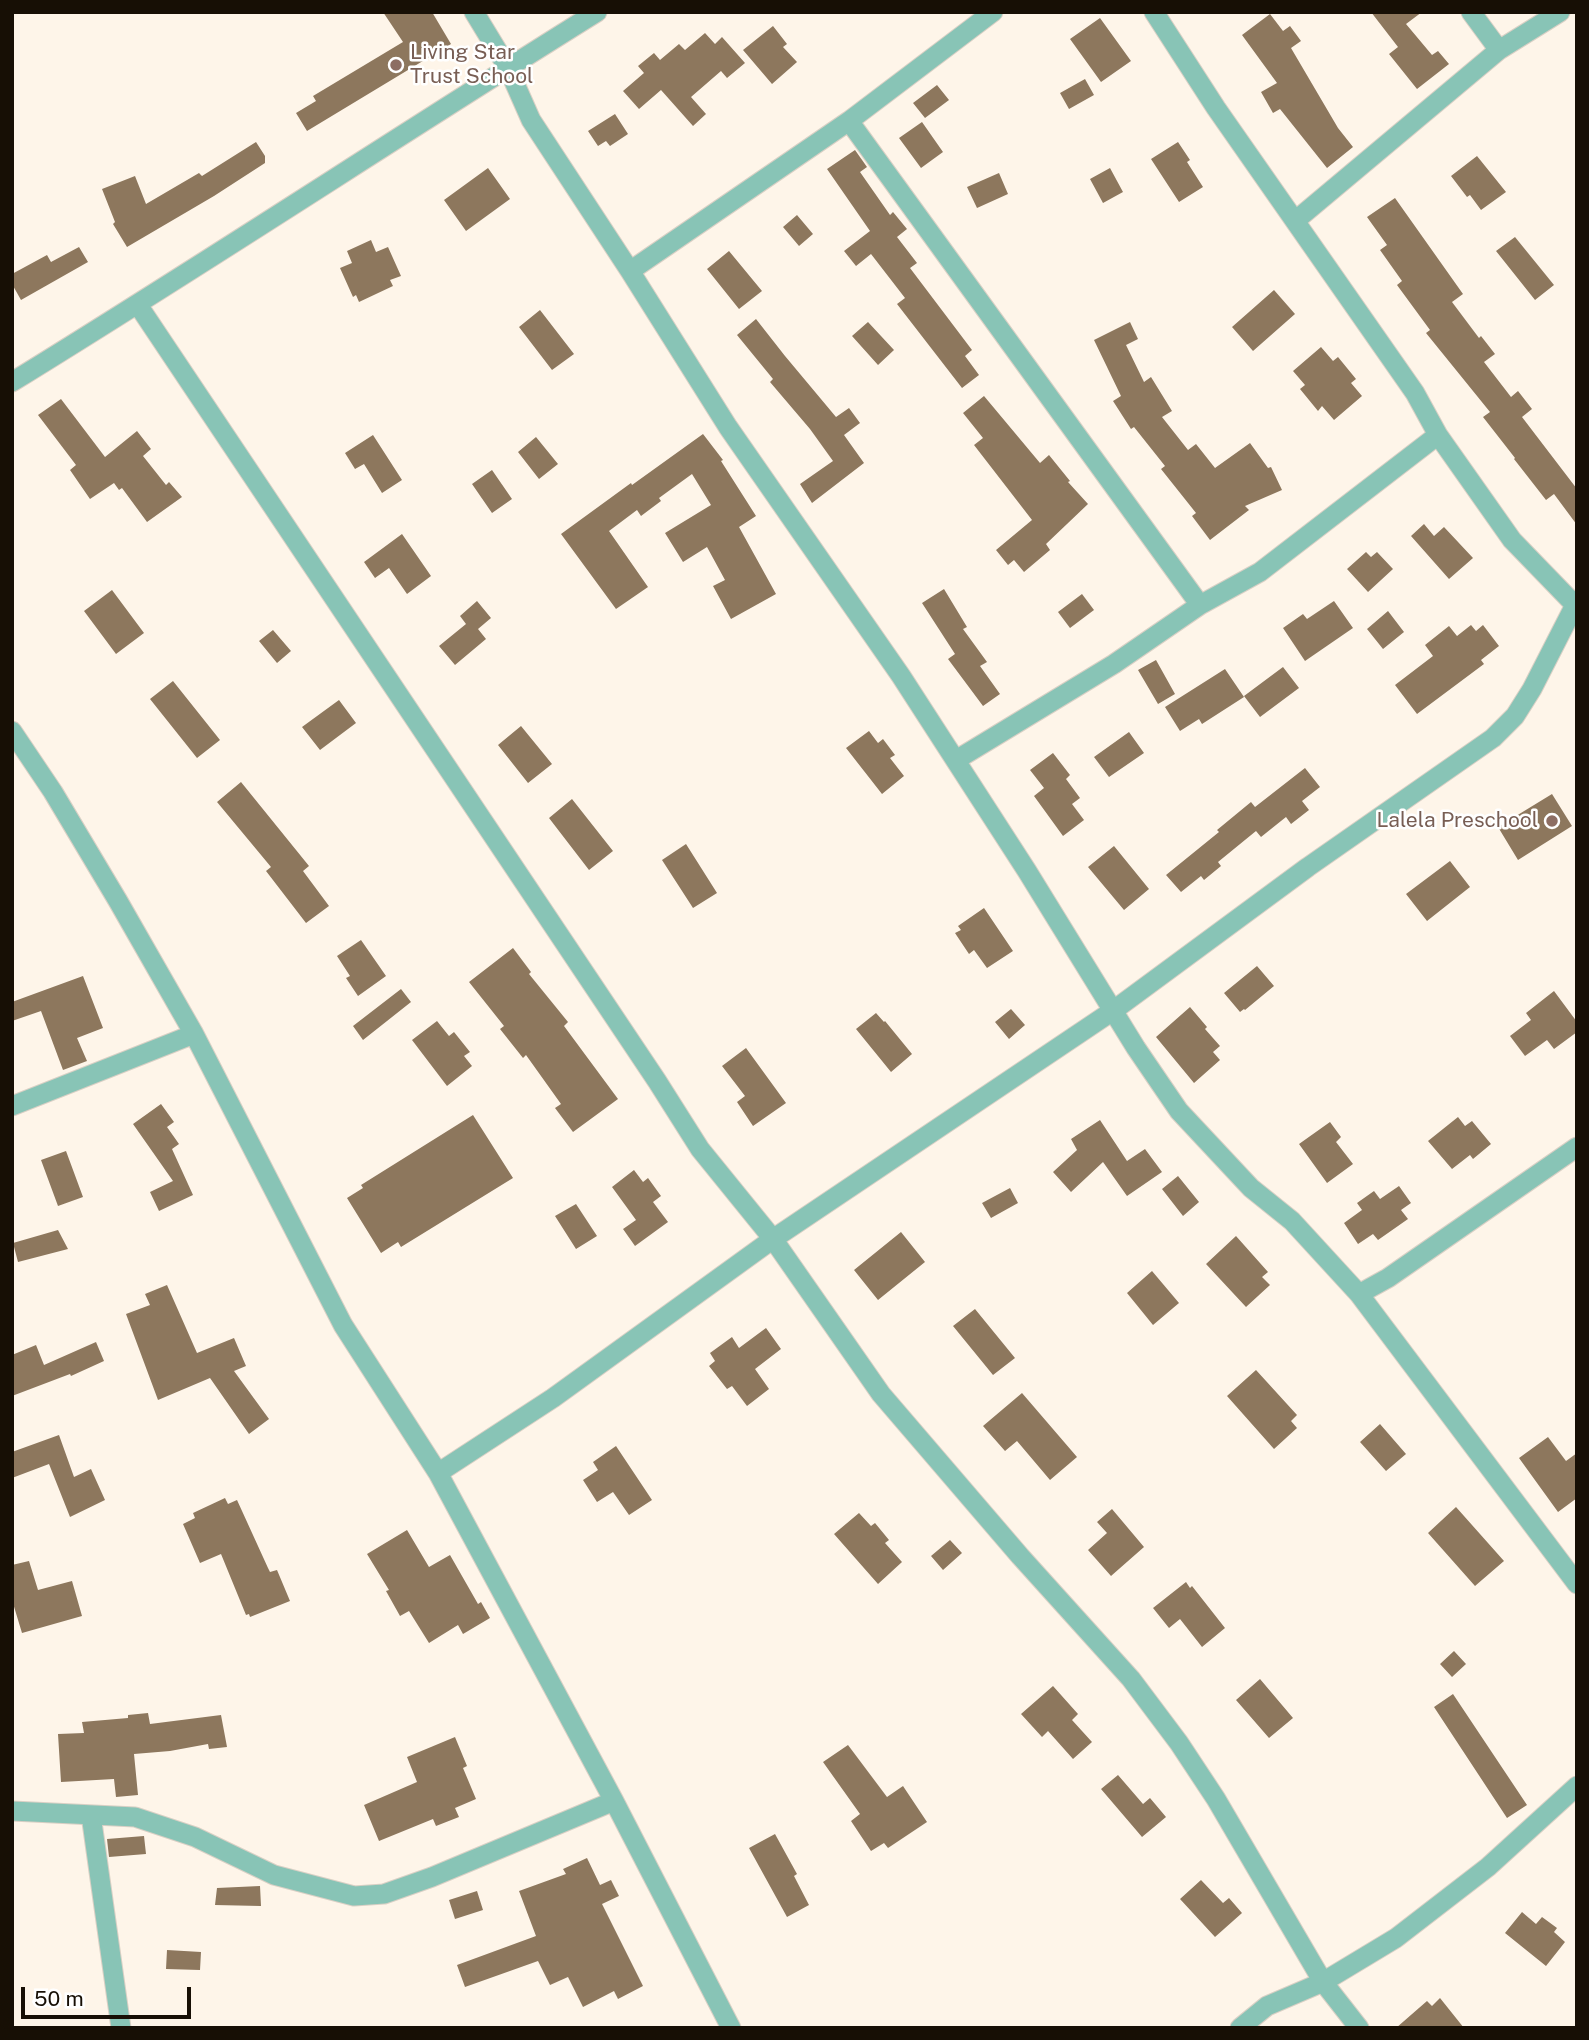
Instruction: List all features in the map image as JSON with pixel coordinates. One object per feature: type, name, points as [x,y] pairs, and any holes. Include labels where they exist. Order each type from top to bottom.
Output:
[{"type":"street","points":[[474,12],[508,68],[531,120],[728,427],[956,760],[1136,1048],[1179,1111],[1251,1188],[1292,1222],[1359,1294],[1577,1584]]},
{"type":"street","points":[[12,382],[138,305],[597,12]]},
{"type":"street","points":[[630,271],[849,121],[993,12]]},
{"type":"street","points":[[438,1473],[553,1398],[772,1239],[1114,1010],[1308,867],[1493,738],[1515,716],[1532,689],[1576,603],[1512,540],[1438,435],[1415,393],[1216,108],[1154,12]]},
{"type":"street","points":[[1471,12],[1499,50]]},
{"type":"street","points":[[1295,221],[1499,50],[1560,12]]},
{"type":"street","points":[[849,121],[1200,606]]},
{"type":"street","points":[[138,305],[700,1149],[772,1239],[881,1394],[1020,1556],[1131,1679],[1179,1742],[1223,1811],[1323,1982],[1359,2028]]},
{"type":"street","points":[[956,760],[1114,664],[1200,606],[1260,572],[1438,435]]},
{"type":"street","points":[[12,731],[53,792],[194,1034],[343,1325],[438,1473],[614,1801],[731,2028]]},
{"type":"street","points":[[12,1106],[194,1034]]},
{"type":"street","points":[[1359,1294],[1388,1278],[1577,1147]]},
{"type":"street","points":[[1240,2028],[1267,2006],[1323,1982],[1396,1938],[1488,1867],[1577,1786]]},
{"type":"street","points":[[12,1811],[135,1817],[195,1837],[274,1875],[354,1896],[384,1894],[432,1877],[614,1801]]},
{"type":"street","points":[[91,1815],[121,2028]]},
{"type":"building","points":[[383,12],[432,12],[451,44],[307,131],[296,113],[316,101],[313,96],[403,42]]},
{"type":"building","points":[[1371,12],[1422,12],[1406,24],[1432,55],[1438,51],[1449,64],[1417,89],[1389,54],[1398,47]]},
{"type":"building","points":[[1270,14],[1283,31],[1290,26],[1301,41],[1291,48],[1338,128],[1353,147],[1327,168],[1280,109],[1273,113],[1261,92],[1277,83],[1242,35]]},
{"type":"building","points":[[1100,18],[1131,61],[1101,82],[1070,39]]},
{"type":"building","points":[[773,26],[787,44],[783,47],[797,62],[772,84],[743,50]]},
{"type":"building","points":[[705,33],[715,44],[722,37],[745,63],[727,78],[721,71],[691,97],[706,114],[693,126],[661,90],[639,109],[623,91],[644,73],[638,66],[654,53],[660,60],[679,44],[685,50]]},
{"type":"building","points":[[1085,79],[1094,95],[1069,109],[1060,93]]},
{"type":"building","points":[[937,85],[949,100],[925,118],[913,103]]},
{"type":"building","points":[[615,114],[628,134],[610,146],[606,141],[598,146],[588,131]]},
{"type":"building","points":[[922,122],[943,152],[921,168],[899,138]]},
{"type":"building","points":[[256,142],[265,156],[265,163],[127,247],[113,224],[115,222],[102,189],[135,176],[146,204],[199,173],[202,176]]},
{"type":"building","points":[[1178,142],[1203,187],[1179,202],[1151,159]]},
{"type":"building","points":[[855,150],[867,167],[860,172],[890,215],[893,212],[907,229],[897,237],[917,263],[910,268],[972,350],[965,356],[979,375],[962,388],[897,304],[905,298],[871,254],[856,266],[844,251],[870,231],[827,169]]},
{"type":"building","points":[[1477,156],[1506,192],[1481,210],[1451,176]]},
{"type":"building","points":[[488,168],[510,199],[466,231],[444,200]]},
{"type":"building","points":[[1110,168],[1123,192],[1103,203],[1090,179]]},
{"type":"building","points":[[999,173],[1008,194],[977,208],[967,187]]},
{"type":"building","points":[[1395,198],[1463,294],[1452,302],[1479,338],[1481,336],[1495,354],[1484,362],[1511,397],[1518,391],[1532,409],[1522,417],[1577,489],[1577,525],[1554,494],[1546,500],[1514,459],[1483,417],[1490,412],[1426,333],[1430,330],[1397,285],[1402,281],[1380,250],[1387,245],[1367,217]]},
{"type":"building","points":[[797,215],[813,234],[799,246],[783,227]]},
{"type":"building","points":[[1515,237],[1554,285],[1535,300],[1496,251]]},
{"type":"building","points":[[371,240],[376,252],[388,247],[401,276],[390,280],[393,286],[359,302],[356,295],[353,297],[340,268],[352,263],[347,251]]},
{"type":"building","points":[[79,247],[88,262],[21,300],[12,284],[12,274],[47,255],[51,262]]},
{"type":"building","points":[[729,251],[762,291],[739,309],[707,269]]},
{"type":"building","points":[[1274,290],[1295,314],[1253,351],[1232,327]]},
{"type":"building","points":[[540,310],[574,354],[552,370],[519,327]]},
{"type":"building","points":[[756,319],[836,417],[849,408],[860,423],[844,435],[864,463],[812,503],[800,484],[833,461],[770,382],[773,379],[737,335]]},
{"type":"building","points":[[868,322],[894,350],[878,365],[852,336]]},
{"type":"building","points":[[1130,322],[1138,339],[1126,345],[1144,382],[1151,377],[1172,411],[1162,417],[1188,450],[1196,444],[1215,468],[1250,443],[1268,468],[1271,467],[1282,490],[1245,506],[1249,510],[1210,540],[1192,516],[1196,513],[1161,469],[1165,466],[1134,427],[1131,429],[1113,401],[1121,396],[1094,340]]},
{"type":"building","points":[[1321,347],[1333,361],[1338,357],[1356,379],[1351,383],[1362,396],[1334,420],[1322,406],[1318,411],[1300,389],[1305,385],[1293,371]]},
{"type":"building","points":[[984,396],[1040,463],[1049,455],[1088,504],[1046,544],[1050,550],[1024,572],[1014,560],[1008,565],[996,550],[1032,520],[974,445],[983,438],[963,413]]},
{"type":"building","points":[[61,399],[105,457],[137,431],[151,449],[143,456],[166,485],[169,482],[182,497],[147,522],[122,488],[119,490],[114,483],[90,499],[70,470],[76,465],[38,415]]},
{"type":"building","points":[[703,434],[723,460],[721,461],[756,516],[739,527],[776,594],[731,619],[713,586],[725,580],[707,547],[683,562],[665,533],[711,505],[692,474],[659,498],[661,501],[641,516],[637,510],[609,531],[648,587],[616,609],[561,534]]},
{"type":"building","points":[[373,435],[402,480],[382,493],[364,464],[355,469],[345,453]]},
{"type":"building","points":[[536,437],[558,464],[539,479],[518,452]]},
{"type":"building","points":[[492,470],[512,499],[492,513],[472,484]]},
{"type":"building","points":[[1424,524],[1434,536],[1444,527],[1473,558],[1449,579],[1411,536]]},
{"type":"building","points":[[402,534],[431,576],[407,594],[389,568],[375,578],[364,562]]},
{"type":"building","points":[[1366,552],[1371,557],[1377,552],[1393,569],[1368,592],[1347,569]]},
{"type":"building","points":[[944,589],[967,627],[963,629],[987,662],[980,666],[1000,694],[983,706],[948,659],[955,654],[922,603]]},
{"type":"building","points":[[112,590],[144,633],[116,654],[84,611]]},
{"type":"building","points":[[1082,594],[1094,610],[1070,628],[1058,612]]},
{"type":"building","points":[[477,601],[491,618],[478,629],[486,639],[455,665],[439,646],[466,624],[460,616]]},
{"type":"building","points":[[1334,601],[1353,628],[1305,661],[1283,628],[1303,614],[1307,619]]},
{"type":"building","points":[[1388,611],[1404,632],[1383,649],[1367,629]]},
{"type":"building","points":[[1471,625],[1476,631],[1483,625],[1499,646],[1481,660],[1484,664],[1417,714],[1395,685],[1433,656],[1425,645],[1449,626],[1457,636]]},
{"type":"building","points":[[273,630],[291,651],[277,663],[259,641]]},
{"type":"building","points":[[1156,660],[1175,694],[1158,704],[1138,670]]},
{"type":"building","points":[[1283,667],[1299,688],[1260,717],[1244,696]]},
{"type":"building","points":[[1225,669],[1244,697],[1202,724],[1199,719],[1180,731],[1165,707]]},
{"type":"building","points":[[173,681],[220,740],[197,758],[150,699]]},
{"type":"building","points":[[339,700],[356,723],[320,750],[302,727]]},
{"type":"building","points":[[521,726],[552,764],[528,783],[498,745]]},
{"type":"building","points":[[869,731],[878,743],[883,739],[895,755],[890,758],[904,776],[882,794],[846,748]]},
{"type":"building","points":[[1129,732],[1144,753],[1109,777],[1094,757]]},
{"type":"building","points":[[1053,753],[1070,775],[1066,779],[1080,798],[1072,804],[1084,820],[1063,836],[1034,796],[1044,788],[1030,770]]},
{"type":"building","points":[[1305,768],[1320,787],[1302,801],[1309,810],[1291,824],[1286,817],[1261,837],[1256,831],[1218,862],[1221,866],[1204,880],[1201,876],[1181,892],[1166,875],[1251,802],[1255,807]]},
{"type":"building","points":[[241,782],[309,866],[303,871],[329,906],[306,923],[266,871],[271,867],[217,802]]},
{"type":"building","points":[[1552,794],[1572,826],[1518,860],[1498,827]]},
{"type":"building","points":[[572,799],[613,851],[589,870],[549,818]]},
{"type":"building","points":[[686,844],[717,893],[693,908],[662,860]]},
{"type":"building","points":[[1114,846],[1149,889],[1124,910],[1088,867]]},
{"type":"building","points":[[1450,861],[1470,887],[1427,921],[1406,894]]},
{"type":"building","points":[[984,908],[1013,951],[987,968],[974,950],[969,954],[955,933],[961,930],[958,926]]},
{"type":"building","points":[[361,940],[386,976],[358,996],[346,978],[350,976],[337,956]]},
{"type":"building","points":[[513,948],[531,972],[529,974],[568,1022],[564,1026],[618,1099],[573,1132],[555,1108],[561,1104],[526,1055],[523,1058],[500,1029],[504,1026],[469,982]]},
{"type":"building","points":[[1257,966],[1274,986],[1240,1012],[1224,993]]},
{"type":"building","points":[[83,976],[103,1028],[77,1038],[87,1061],[63,1070],[41,1011],[12,1021],[12,1002]]},
{"type":"building","points":[[401,989],[411,1002],[363,1040],[353,1026]]},
{"type":"building","points":[[1554,991],[1577,1022],[1577,1032],[1554,1049],[1547,1040],[1525,1056],[1510,1036],[1531,1020],[1526,1013]]},
{"type":"building","points":[[1190,1007],[1220,1046],[1213,1052],[1220,1060],[1194,1083],[1156,1037]]},
{"type":"building","points":[[1011,1009],[1025,1025],[1009,1039],[995,1022]]},
{"type":"building","points":[[876,1013],[912,1054],[891,1072],[856,1029]]},
{"type":"building","points":[[437,1021],[449,1036],[454,1032],[470,1052],[464,1056],[472,1066],[447,1086],[412,1040]]},
{"type":"building","points":[[746,1048],[786,1103],[753,1126],[737,1102],[745,1096],[722,1066]]},
{"type":"building","points":[[161,1104],[174,1122],[167,1127],[179,1144],[172,1149],[193,1195],[159,1211],[150,1192],[173,1181],[133,1124]]},
{"type":"building","points":[[473,1115],[513,1178],[401,1247],[398,1242],[381,1253],[347,1198],[363,1188],[361,1185]]},
{"type":"building","points":[[1458,1117],[1465,1126],[1472,1121],[1491,1144],[1473,1159],[1470,1155],[1452,1169],[1428,1141]]},
{"type":"building","points":[[1100,1120],[1127,1161],[1145,1149],[1162,1172],[1127,1196],[1103,1162],[1071,1192],[1053,1172],[1077,1150],[1071,1139]]},
{"type":"building","points":[[1330,1122],[1341,1137],[1336,1142],[1353,1164],[1327,1183],[1299,1144]]},
{"type":"building","points":[[66,1151],[83,1197],[58,1206],[41,1160]]},
{"type":"building","points":[[634,1170],[643,1182],[648,1178],[661,1196],[653,1202],[668,1222],[635,1246],[623,1229],[636,1220],[612,1187]]},
{"type":"building","points":[[1178,1176],[1199,1202],[1183,1216],[1162,1189]]},
{"type":"building","points":[[1399,1186],[1411,1203],[1401,1210],[1408,1219],[1378,1240],[1373,1234],[1358,1244],[1344,1223],[1362,1210],[1357,1203],[1374,1191],[1380,1199]]},
{"type":"building","points":[[1010,1188],[1018,1203],[991,1218],[982,1203]]},
{"type":"building","points":[[576,1204],[597,1236],[576,1249],[555,1216]]},
{"type":"building","points":[[58,1230],[68,1249],[18,1262],[13,1243]]},
{"type":"building","points":[[901,1232],[925,1262],[878,1300],[854,1270]]},
{"type":"building","points":[[1236,1236],[1268,1272],[1262,1277],[1270,1285],[1246,1307],[1206,1264]]},
{"type":"building","points":[[1152,1271],[1179,1303],[1153,1325],[1127,1293]]},
{"type":"building","points":[[167,1285],[197,1353],[234,1338],[246,1366],[234,1371],[269,1419],[249,1434],[210,1378],[158,1400],[126,1314],[150,1305],[145,1294]]},
{"type":"building","points":[[975,1309],[1015,1358],[993,1375],[953,1326]]},
{"type":"building","points":[[766,1328],[781,1349],[755,1369],[769,1389],[747,1406],[732,1386],[727,1389],[709,1366],[715,1361],[710,1353],[732,1337],[739,1348]]},
{"type":"building","points":[[96,1342],[104,1361],[71,1376],[70,1374],[12,1396],[12,1355],[36,1345],[44,1365]]},
{"type":"building","points":[[1256,1370],[1297,1415],[1291,1421],[1297,1428],[1274,1449],[1227,1396]]},
{"type":"building","points":[[1022,1393],[1077,1457],[1050,1480],[1017,1441],[1005,1451],[983,1426]]},
{"type":"building","points":[[1380,1424],[1406,1454],[1386,1471],[1360,1442]]},
{"type":"building","points":[[59,1435],[74,1477],[91,1469],[105,1500],[70,1517],[49,1464],[12,1478],[12,1452]]},
{"type":"building","points":[[1548,1437],[1566,1461],[1577,1453],[1577,1498],[1558,1512],[1519,1458]]},
{"type":"building","points":[[616,1446],[652,1500],[629,1515],[613,1492],[597,1502],[583,1480],[598,1470],[593,1462]]},
{"type":"building","points":[[225,1498],[228,1504],[237,1500],[270,1572],[277,1570],[290,1601],[250,1617],[249,1614],[246,1615],[221,1554],[200,1563],[183,1524],[195,1518],[193,1513]]},
{"type":"building","points":[[1456,1507],[1504,1561],[1475,1586],[1428,1533]]},
{"type":"building","points":[[1112,1509],[1144,1547],[1111,1576],[1088,1550],[1107,1533],[1097,1522]]},
{"type":"building","points":[[859,1513],[871,1526],[875,1523],[889,1540],[885,1543],[902,1562],[878,1584],[834,1534]]},
{"type":"building","points":[[407,1530],[429,1567],[450,1555],[478,1604],[481,1602],[490,1618],[463,1634],[458,1625],[429,1643],[409,1611],[400,1616],[386,1591],[389,1590],[367,1554]]},
{"type":"building","points":[[950,1540],[962,1553],[943,1570],[931,1556]]},
{"type":"building","points":[[29,1561],[38,1590],[72,1581],[82,1616],[22,1633],[12,1600],[12,1565]]},
{"type":"building","points":[[1186,1582],[1225,1628],[1202,1647],[1180,1619],[1169,1628],[1153,1608]]},
{"type":"building","points":[[1454,1651],[1466,1664],[1452,1677],[1440,1664]]},
{"type":"building","points":[[1260,1679],[1293,1718],[1269,1738],[1236,1700]]},
{"type":"building","points":[[1053,1686],[1078,1714],[1072,1720],[1092,1742],[1073,1759],[1048,1731],[1042,1737],[1021,1714]]},
{"type":"building","points":[[1453,1694],[1527,1805],[1507,1818],[1434,1707]]},
{"type":"building","points":[[148,1713],[150,1724],[221,1715],[227,1747],[209,1749],[208,1744],[134,1754],[138,1795],[116,1797],[114,1779],[61,1782],[58,1734],[84,1733],[82,1722],[128,1718],[128,1715]]},
{"type":"building","points":[[455,1737],[467,1766],[463,1768],[476,1799],[455,1808],[459,1817],[436,1826],[433,1819],[379,1841],[364,1805],[417,1782],[407,1757]]},
{"type":"building","points":[[848,1745],[887,1797],[903,1786],[927,1822],[888,1848],[884,1843],[871,1851],[851,1821],[860,1814],[823,1762]]},
{"type":"building","points":[[1118,1775],[1143,1804],[1150,1798],[1166,1817],[1142,1837],[1101,1789]]},
{"type":"building","points":[[775,1834],[797,1874],[794,1876],[809,1905],[787,1917],[749,1848]]},
{"type":"building","points":[[144,1836],[146,1854],[109,1857],[107,1839]]},
{"type":"building","points":[[587,1858],[600,1885],[611,1880],[619,1896],[602,1904],[643,1986],[618,1999],[614,1991],[583,2007],[568,1977],[550,1985],[538,1961],[465,1987],[457,1965],[536,1936],[519,1891],[566,1874],[563,1869]]},
{"type":"building","points":[[1201,1880],[1223,1903],[1229,1898],[1242,1913],[1215,1937],[1180,1899]]},
{"type":"building","points":[[260,1886],[261,1906],[215,1905],[217,1888]]},
{"type":"building","points":[[477,1891],[483,1910],[455,1919],[449,1900]]},
{"type":"building","points":[[1522,1912],[1536,1924],[1542,1917],[1557,1928],[1554,1932],[1565,1942],[1546,1966],[1505,1933]]},
{"type":"building","points":[[167,1950],[201,1952],[200,1970],[166,1969]]},
{"type":"building","points":[[1440,1998],[1464,2028],[1396,2028],[1427,2001],[1432,2006]]},
{"type":"place","name":"Living Star Trust School","points":[[396,65]]},
{"type":"place","name":"Lalela Preschool","points":[[1552,821]]}]
